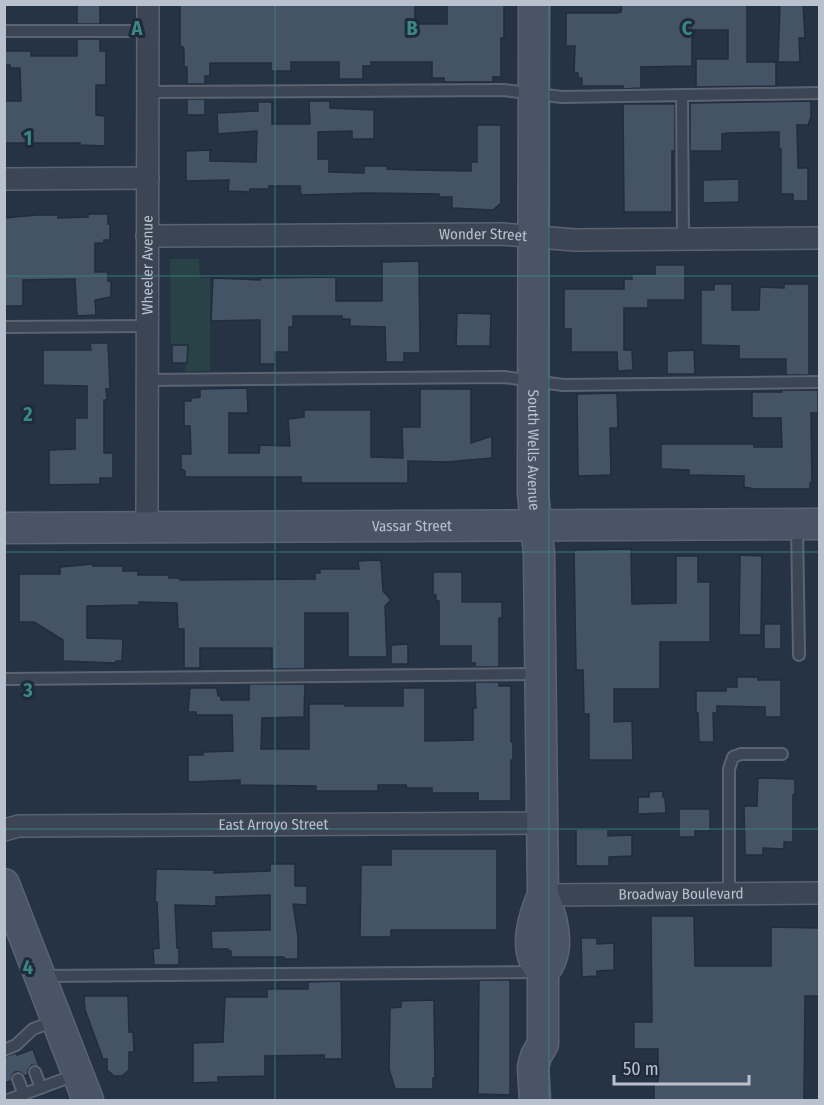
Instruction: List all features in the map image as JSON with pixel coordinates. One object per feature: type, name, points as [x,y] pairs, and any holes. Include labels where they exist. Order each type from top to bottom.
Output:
[{"type":"main road","name":"South Wells Avenue","points":[[534,4],[533,493],[539,554],[542,674],[543,895],[553,926],[552,963],[543,972],[543,1044],[533,1067],[535,1101]]},
{"type":"main road","name":"Vassar Street","points":[[4,528],[808,524]]},
{"type":"main road","points":[[4,884],[82,1088]]},
{"type":"main road","name":"South Wells Avenue","points":[[543,1044],[549,1052],[553,1066],[552,1101]]},
{"type":"street","name":"Wheeler Avenue","points":[[147,526],[148,4]]},
{"type":"street","points":[[4,179],[148,178]]},
{"type":"street","name":"Wonder Street","points":[[147,236],[502,234],[575,240],[819,238]]},
{"type":"street","name":"East Arroyo Street","points":[[4,831],[19,826],[543,823]]},
{"type":"street","name":"Broadway Boulevard","points":[[543,895],[819,893]]},
{"type":"lane","points":[[4,31],[147,31]]},
{"type":"lane","points":[[147,92],[503,90],[562,97],[819,93]]},
{"type":"lane","points":[[682,94],[683,240]]},
{"type":"lane","points":[[4,327],[147,326]]},
{"type":"lane","points":[[147,380],[504,377],[563,385],[819,382]]},
{"type":"lane","points":[[799,655],[808,524]]},
{"type":"lane","points":[[4,678],[542,674]]},
{"type":"lane","points":[[729,894],[729,769],[733,757],[741,754],[782,754]]},
{"type":"lane","points":[[40,976],[543,972]]},
{"type":"lane","points":[[7,1053],[33,1029],[57,1020]]},
{"type":"lane","points":[[23,1039],[28,1053]]},
{"type":"lane","points":[[35,1072],[41,1088]]},
{"type":"lane","points":[[18,1079],[24,1095]]},
{"type":"lane","points":[[10,1100],[41,1088],[82,1088]]},
{"type":"green space","points":[[170,259],[199,259],[200,278],[210,278],[210,371],[184,371],[188,346],[171,345]]},
{"type":"building","points":[[77,4],[100,4],[100,24],[77,24]]},
{"type":"building","points":[[180,4],[415,4],[415,24],[447,24],[447,4],[504,4],[501,77],[493,77],[493,82],[444,82],[444,78],[432,78],[432,62],[371,62],[371,66],[363,66],[363,79],[339,79],[339,62],[291,62],[291,71],[271,71],[271,63],[210,63],[210,76],[205,76],[205,84],[187,84],[184,50],[180,47]]},
{"type":"building","points":[[622,4],[747,4],[747,62],[776,62],[776,86],[696,87],[696,59],[728,59],[728,30],[692,30],[692,66],[641,67],[641,88],[582,86],[582,78],[578,78],[578,73],[574,73],[575,46],[566,46],[566,13],[616,13],[621,12]]},
{"type":"building","points":[[780,4],[803,4],[805,38],[799,38],[800,62],[778,62]]},
{"type":"building","points":[[77,39],[100,39],[100,51],[106,51],[106,85],[96,85],[96,115],[105,116],[105,146],[80,145],[80,143],[4,143],[4,101],[21,101],[20,68],[10,68],[10,65],[4,65],[4,51],[31,51],[31,56],[77,56]]},
{"type":"building","points":[[187,99],[205,99],[205,115],[187,115]]},
{"type":"building","points":[[309,101],[330,101],[330,108],[374,110],[374,139],[352,139],[352,131],[318,132],[318,159],[329,159],[329,172],[364,173],[364,166],[387,166],[387,169],[471,171],[471,162],[477,162],[477,125],[501,125],[501,203],[493,210],[452,208],[452,197],[439,197],[439,194],[301,195],[300,186],[269,186],[269,189],[250,189],[250,192],[228,191],[229,180],[186,181],[186,151],[210,150],[210,161],[256,162],[257,131],[218,134],[217,113],[258,111],[258,102],[272,102],[272,124],[310,124]]},
{"type":"building","points":[[811,101],[811,117],[808,125],[797,125],[798,168],[808,168],[808,201],[793,201],[793,194],[781,194],[779,132],[722,134],[722,151],[690,151],[690,103]]},
{"type":"building","points":[[623,104],[675,104],[672,212],[624,212]]},
{"type":"building","points":[[739,179],[739,202],[703,203],[703,180]]},
{"type":"building","points":[[88,214],[108,214],[108,224],[110,224],[110,240],[95,243],[95,272],[108,272],[108,281],[111,281],[111,297],[95,300],[96,315],[77,316],[75,279],[23,280],[23,306],[4,306],[4,218],[37,215],[58,215],[58,218],[88,217]]},
{"type":"building","points":[[419,261],[420,353],[404,353],[404,362],[386,362],[385,327],[350,326],[350,319],[342,319],[342,316],[293,316],[293,327],[289,327],[289,352],[275,352],[275,364],[260,364],[260,320],[211,321],[213,278],[260,280],[260,278],[336,277],[336,301],[382,301],[382,262]]},
{"type":"building","points":[[655,265],[685,265],[685,300],[648,300],[648,308],[624,308],[624,350],[632,350],[633,370],[618,371],[617,352],[571,352],[571,329],[564,329],[564,289],[624,289],[624,279],[632,279],[632,274],[655,274]]},
{"type":"building","points":[[714,284],[732,284],[732,310],[759,310],[760,287],[784,288],[784,284],[809,284],[809,375],[786,375],[786,359],[739,359],[739,346],[701,345],[701,290],[714,290]]},
{"type":"building","points":[[457,313],[491,314],[490,346],[456,346]]},
{"type":"building","points":[[90,343],[108,343],[110,389],[106,389],[107,400],[104,400],[104,453],[113,453],[113,478],[100,478],[100,484],[51,485],[49,484],[49,450],[75,449],[75,418],[87,418],[87,386],[43,385],[43,350],[91,350]]},
{"type":"building","points":[[172,345],[188,345],[187,363],[172,363]]},
{"type":"building","points":[[694,350],[695,374],[667,374],[667,351]]},
{"type":"building","points":[[247,388],[248,413],[229,413],[229,453],[259,453],[260,445],[290,446],[288,419],[304,417],[304,410],[371,410],[371,457],[403,458],[402,427],[420,427],[420,389],[471,389],[471,443],[492,436],[492,458],[447,462],[408,461],[408,483],[301,483],[301,477],[185,477],[185,471],[181,469],[181,454],[191,454],[190,426],[184,426],[184,401],[200,397],[200,389]]},
{"type":"building","points":[[782,390],[818,390],[818,413],[811,413],[812,483],[810,483],[810,489],[755,489],[744,487],[744,476],[689,475],[689,470],[661,469],[661,444],[754,444],[754,447],[782,447],[781,418],[752,418],[752,392],[782,392]]},
{"type":"building","points":[[617,393],[618,428],[610,428],[611,475],[578,476],[577,394]]},
{"type":"building","points":[[631,549],[632,604],[676,603],[676,556],[698,556],[698,582],[710,582],[710,642],[660,642],[660,689],[614,689],[614,722],[632,721],[633,760],[589,760],[589,714],[584,714],[583,670],[576,670],[574,550]]},
{"type":"building","points":[[740,555],[762,556],[761,635],[739,635]]},
{"type":"building","points":[[358,561],[381,561],[383,591],[391,600],[385,606],[387,657],[348,657],[348,613],[305,613],[305,669],[272,669],[272,648],[200,648],[200,668],[184,668],[184,629],[178,629],[177,603],[139,602],[139,605],[87,606],[87,638],[123,639],[122,661],[115,663],[63,661],[63,640],[34,622],[19,622],[19,574],[60,574],[60,567],[93,564],[93,566],[123,566],[123,571],[138,571],[138,575],[169,575],[169,578],[180,578],[180,580],[315,579],[315,573],[320,573],[320,569],[359,569]]},
{"type":"building","points":[[433,572],[462,572],[462,602],[502,602],[502,618],[499,618],[499,667],[475,667],[475,663],[471,663],[471,646],[439,646],[439,601],[436,601],[436,595],[433,595]]},
{"type":"building","points":[[764,624],[781,624],[781,649],[764,649]]},
{"type":"building","points":[[408,644],[408,664],[391,664],[391,645]]},
{"type":"building","points":[[737,677],[781,680],[781,717],[765,717],[765,707],[717,706],[717,713],[713,713],[714,742],[699,742],[696,691],[726,691],[726,687],[737,687]]},
{"type":"building","points":[[475,682],[499,682],[499,686],[511,686],[513,760],[511,760],[511,801],[478,801],[478,793],[432,793],[432,788],[407,788],[406,785],[378,785],[378,791],[316,791],[316,786],[240,785],[240,780],[188,782],[188,755],[233,751],[232,715],[196,715],[196,712],[188,712],[190,688],[217,688],[221,700],[249,700],[249,684],[305,684],[304,717],[262,718],[261,749],[309,749],[309,704],[403,706],[403,688],[425,688],[425,741],[473,740],[473,708],[476,708]]},
{"type":"building","points":[[758,778],[795,779],[793,842],[784,842],[784,849],[763,848],[763,855],[745,855],[744,806],[757,806]]},
{"type":"building","points":[[663,791],[666,813],[638,814],[638,797],[649,797],[649,792]]},
{"type":"building","points":[[679,809],[710,809],[710,831],[695,831],[695,837],[679,837]]},
{"type":"building","points":[[576,829],[608,829],[608,836],[632,835],[632,856],[609,857],[609,866],[576,866]]},
{"type":"building","points":[[391,849],[497,849],[497,930],[391,930],[391,937],[360,937],[361,865],[391,865]]},
{"type":"building","points":[[270,864],[295,864],[295,886],[307,886],[307,905],[293,904],[298,937],[298,959],[231,957],[231,951],[228,949],[212,949],[211,931],[270,930],[270,895],[216,897],[216,906],[175,905],[179,965],[154,965],[153,949],[159,948],[157,902],[155,902],[156,869],[214,870],[214,873],[270,871]]},
{"type":"building","points":[[651,916],[694,916],[695,966],[771,966],[771,927],[819,928],[819,996],[805,996],[804,1101],[654,1101],[654,1082],[658,1082],[658,1049],[634,1049],[634,1022],[652,1022]]},
{"type":"building","points":[[581,938],[597,938],[597,944],[614,943],[614,970],[597,971],[597,976],[582,977]]},
{"type":"building","points":[[479,980],[510,980],[510,1095],[478,1094]]},
{"type":"building","points":[[341,981],[342,1059],[324,1059],[324,1055],[265,1056],[265,1076],[218,1077],[218,1082],[193,1083],[193,1043],[223,1042],[225,997],[267,997],[267,989],[308,989],[308,982]]},
{"type":"building","points":[[84,996],[128,996],[129,1032],[133,1032],[134,1052],[129,1052],[129,1070],[122,1076],[114,1076],[107,1070],[107,1059],[103,1059],[85,1010]]},
{"type":"building","points":[[434,1000],[435,1078],[433,1078],[433,1089],[395,1089],[389,1069],[390,1008],[401,1007],[401,1001]]},
{"type":"building","points":[[33,1049],[39,1066],[32,1065],[25,1076],[20,1072],[15,1072],[11,1081],[4,1083],[4,1057]]}]
